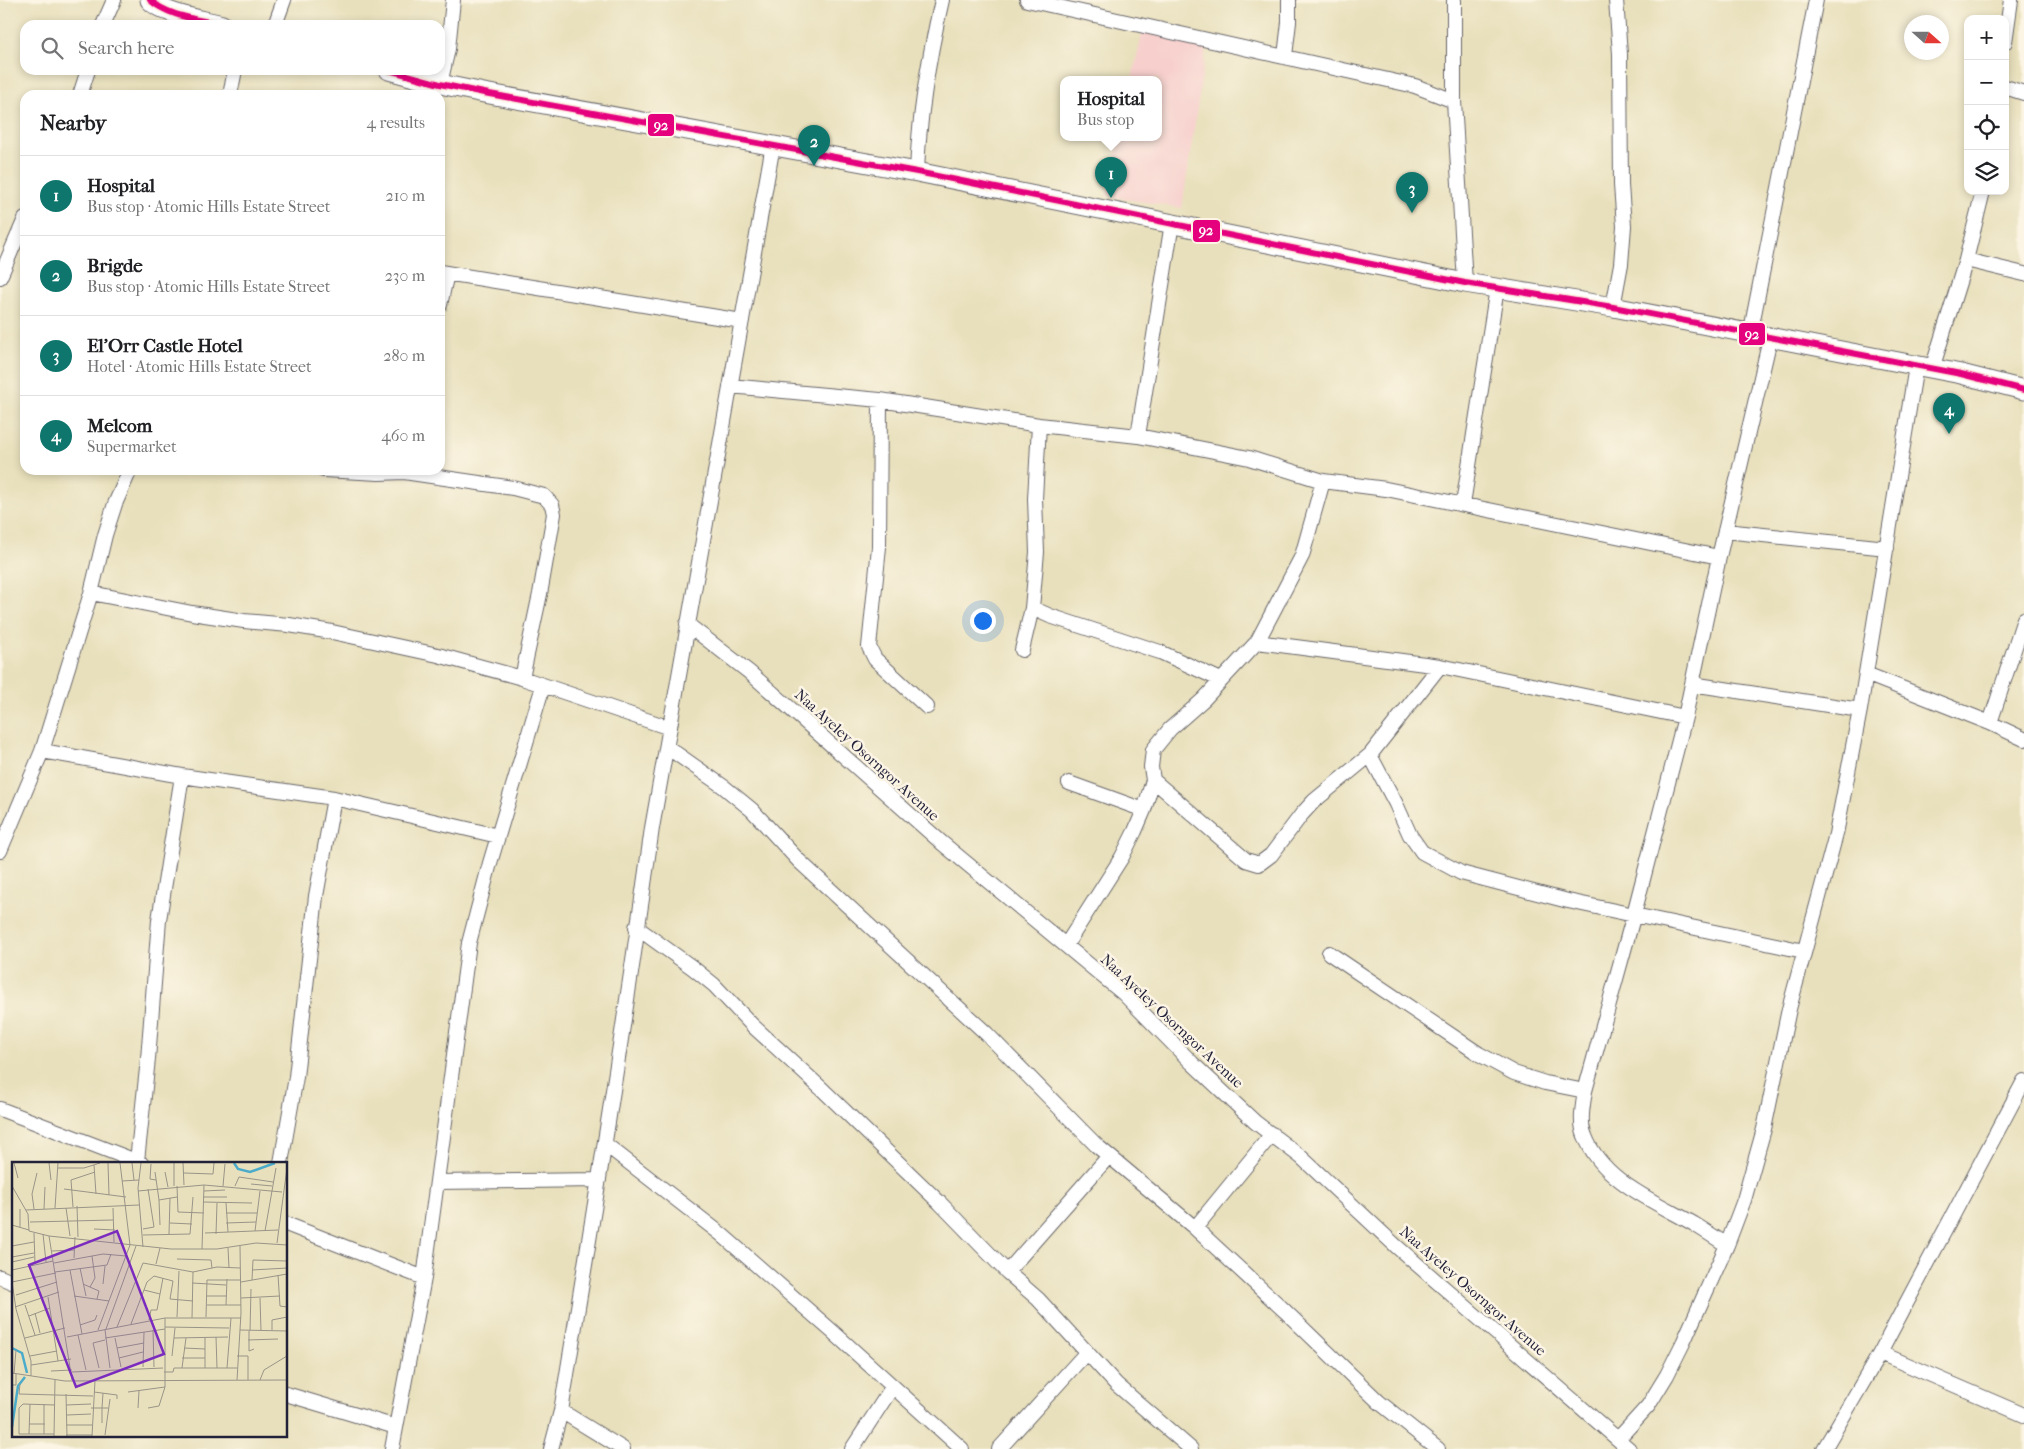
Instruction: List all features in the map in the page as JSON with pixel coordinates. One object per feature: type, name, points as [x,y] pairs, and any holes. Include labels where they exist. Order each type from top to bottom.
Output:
[{"type":"street","points":[[105,20],[114,0]]},
{"type":"street","points":[[150,0],[153,4],[169,10],[204,20]]},
{"type":"street","points":[[277,20],[284,0]]},
{"type":"street","points":[[445,62],[453,0]]},
{"type":"street","points":[[918,172],[918,140],[933,39],[942,0]]},
{"type":"street","points":[[1027,0],[1415,86],[1454,101]]},
{"type":"street","points":[[1285,56],[1289,0]]},
{"type":"street","points":[[1454,0],[1454,101],[1466,283]]},
{"type":"street","points":[[1613,307],[1621,264],[1624,226],[1621,184],[1620,54],[1616,0]]},
{"type":"street","points":[[1750,335],[1816,0]]},
{"type":"street","points":[[2009,15],[2011,0]]},
{"type":"street","points":[[82,90],[86,75]]},
{"type":"street","points":[[231,90],[234,75]]},
{"type":"street","points":[[407,75],[440,84],[918,172],[1466,283],[1613,307],[1770,339],[1961,374],[2024,390]]},
{"type":"street","points":[[440,84],[442,75]]},
{"type":"street","points":[[2009,88],[2024,94]]},
{"type":"street","points":[[551,1449],[560,1411],[605,1144],[628,1004],[636,927],[687,624],[773,145]]},
{"type":"street","points":[[1618,1439],[1648,1406],[1667,1375],[1700,1307],[1744,1200],[1764,1129],[1789,1009],[1836,834],[1860,710],[1886,548],[1924,368],[1966,260],[1982,195]]},
{"type":"street","points":[[1138,436],[1172,223]]},
{"type":"street","points":[[0,277],[20,231]]},
{"type":"street","points":[[1966,260],[2024,274]]},
{"type":"street","points":[[445,273],[742,321]]},
{"type":"street","points":[[1463,504],[1497,288]]},
{"type":"street","points":[[1726,1245],[1694,1224],[1642,1197],[1615,1175],[1595,1154],[1584,1136],[1582,1116],[1585,1091],[1634,914],[1685,717],[1719,557],[1770,339]]},
{"type":"street","points":[[730,386],[880,400],[1039,425],[1138,436],[1249,458],[1323,481],[1386,489],[1719,557]]},
{"type":"street","points":[[880,400],[879,547],[868,647],[875,659],[927,707]]},
{"type":"street","points":[[1022,650],[1032,608],[1037,552],[1035,499],[1039,425]]},
{"type":"street","points":[[0,851],[42,751],[91,593],[107,527],[128,475]]},
{"type":"street","points":[[430,475],[513,488],[544,496],[552,505],[554,514],[552,527],[522,678]]},
{"type":"street","points":[[1066,944],[1122,857],[1144,810],[1153,780],[1151,758],[1158,742],[1257,642],[1302,556],[1323,481]]},
{"type":"street","points":[[1725,531],[1886,548]]},
{"type":"street","points":[[91,593],[192,613],[332,632],[438,655],[522,678],[670,728]]},
{"type":"street","points":[[1032,608],[1050,616],[1160,652],[1221,680]]},
{"type":"street","points":[[1990,723],[2024,619]]},
{"type":"street","name":"Naa Ayeley Osorngor Avenue","points":[[687,624],[749,672],[942,843],[1123,993],[1192,1064],[1255,1122],[1301,1157],[1408,1257],[1629,1449]]},
{"type":"street","points":[[1257,642],[1440,666],[1685,717]]},
{"type":"street","points":[[1153,780],[1246,860],[1259,864],[1271,855],[1314,801],[1370,755],[1440,666]]},
{"type":"street","points":[[1866,674],[1990,723],[2024,740]]},
{"type":"street","points":[[1692,684],[1860,710]]},
{"type":"street","points":[[392,1449],[414,1341],[424,1278],[469,943],[498,836],[543,686]]},
{"type":"street","points":[[667,747],[724,787],[752,810],[799,861],[987,1034],[1109,1156],[1195,1228],[1380,1402],[1438,1449]]},
{"type":"street","points":[[42,751],[182,776],[334,798],[498,836]]},
{"type":"street","points":[[1370,755],[1410,835],[1422,852],[1461,873],[1568,902],[1634,914],[1804,951]]},
{"type":"street","points":[[0,1109],[139,1162],[159,920],[182,776]]},
{"type":"street","points":[[1069,783],[1144,810]]},
{"type":"street","points":[[281,1162],[296,1077],[316,896],[334,798]]},
{"type":"street","points":[[636,927],[714,985],[753,1026],[823,1090],[940,1203],[1007,1272],[1038,1298],[1116,1384],[1191,1449]]},
{"type":"street","points":[[1329,953],[1480,1054],[1514,1073],[1585,1091]]},
{"type":"street","points":[[1824,1449],[1880,1353],[2024,1081]]},
{"type":"street","points":[[1195,1228],[1272,1134]]},
{"type":"street","points":[[605,1144],[721,1234],[962,1449]]},
{"type":"street","points":[[1007,1272],[1109,1156]]},
{"type":"street","points":[[437,1182],[599,1180]]},
{"type":"street","points":[[288,1225],[424,1278]]},
{"type":"street","points":[[0,1277],[12,1282]]},
{"type":"street","points":[[999,1449],[1086,1353]]},
{"type":"street","points":[[1880,1353],[2024,1415]]},
{"type":"street","points":[[852,1449],[893,1386]]},
{"type":"street","points":[[288,1395],[396,1427]]},
{"type":"street","points":[[560,1411],[623,1449]]},
{"type":"shaded area","points":[[1143,30],[1207,43],[1182,208],[1106,196],[1118,141],[1162,141],[1162,76],[1133,76]]},
{"type":"transit line","name":"92","points":[[150,0],[175,14],[199,20]]},
{"type":"transit line","name":"92","points":[[407,75],[484,93],[917,172],[1465,283],[1613,307],[1961,374],[2024,390]]},
{"type":"place","name":"Brigde","points":[[814,166]]},
{"type":"place","name":"Hospital","points":[[1111,198]]},
{"type":"place","name":"El'Orr Castle Hotel","points":[[1412,213]]},
{"type":"place","name":"Melcom","points":[[1949,434]]}]
